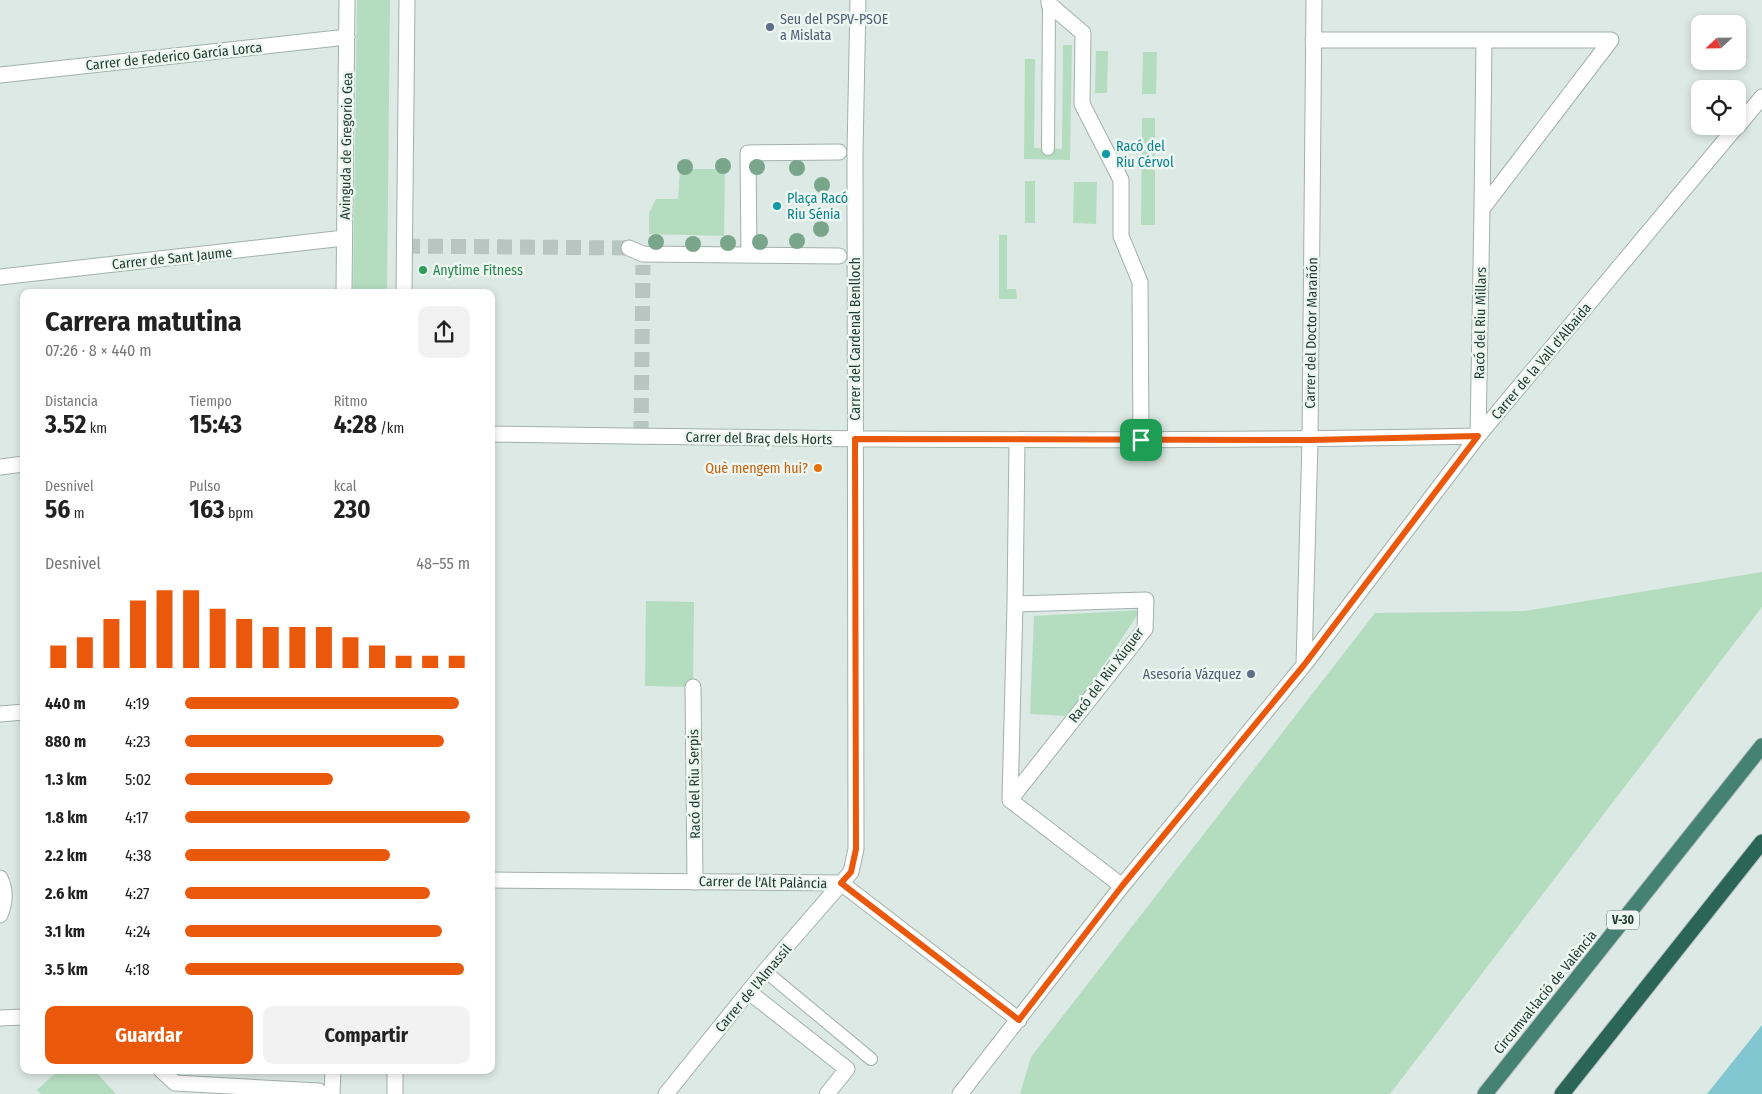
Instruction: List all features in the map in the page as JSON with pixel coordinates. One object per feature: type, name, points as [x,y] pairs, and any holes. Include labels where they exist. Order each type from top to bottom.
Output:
[{"type":"highway","name":"Circumval·lació de València","points":[[1485,1094],[1762,746]]},
{"type":"highway","points":[[1562,1094],[1762,842]]},
{"type":"street","name":"Avinguda de Gregorio Gea","points":[[344,289],[347,0]]},
{"type":"street","points":[[404,289],[407,0]]},
{"type":"street","name":"Carrer del Cardenal Benlloch","points":[[841,883],[851,872],[856,849],[855,152],[858,0]]},
{"type":"street","name":"Carrer del Doctor Marañón","points":[[1304,665],[1310,440],[1314,0]]},
{"type":"street","points":[[1049,2],[1083,33],[1082,104],[1121,180],[1121,236],[1140,282],[1141,440]]},
{"type":"street","name":"Carrer de Federico García Lorca","points":[[0,75],[348,36]]},
{"type":"street","points":[[1314,40],[1611,40],[1482,209]]},
{"type":"street","name":"Racó del Riu Millars","points":[[1478,436],[1484,40]]},
{"type":"street","name":"Carrer de la Vall d'Albaida","points":[[1746,115],[1762,96]]},
{"type":"street","name":"Carrer de la Vall d'Albaida","points":[[960,1094],[1122,886],[1304,665],[1478,436],[1729,135]]},
{"type":"street","points":[[750,255],[748,152],[839,152]]},
{"type":"street","name":"Carrer de Sant Jaume","points":[[0,278],[344,238]]},
{"type":"street","points":[[629,248],[643,259],[750,255],[839,256]]},
{"type":"street","name":"Carrer del Braç dels Horts","points":[[495,434],[1016,441],[1310,440],[1478,436]]},
{"type":"street","points":[[1016,441],[1015,604],[1010,800],[1122,886]]},
{"type":"street","points":[[0,466],[20,464]]},
{"type":"street","name":"Racó del Riu Xúquer","points":[[1010,800],[1145,628],[1146,600],[1015,604]]},
{"type":"street","name":"Racó del Riu Serpis","points":[[693,687],[695,882]]},
{"type":"street","points":[[0,714],[20,712]]},
{"type":"street","points":[[0,878],[4,894],[3,908],[0,915]]},
{"type":"street","name":"Carrer de l'Alt Palància","points":[[495,880],[841,883],[1019,1020]]},
{"type":"street","name":"Carrer de l'Almassil","points":[[666,1094],[765,971],[841,883]]},
{"type":"street","points":[[749,992],[847,1069],[827,1094]]},
{"type":"street","points":[[0,1018],[20,1017]]},
{"type":"street","points":[[165,1074],[175,1083],[326,1093],[332,1074]]},
{"type":"street","points":[[395,1074],[395,1094]]},
{"type":"lane","points":[[1048,149],[1049,2]]},
{"type":"lane","points":[[765,971],[871,1059]]},
{"type":"green space","points":[[357,0],[390,0],[387,289],[353,289]]},
{"type":"green space","points":[[1063,45],[1072,45],[1070,160],[1024,159],[1025,59],[1035,59],[1034,148],[1062,149]]},
{"type":"green space","points":[[1096,51],[1108,51],[1107,93],[1095,93]]},
{"type":"green space","points":[[1143,52],[1157,52],[1156,94],[1142,94]]},
{"type":"green space","points":[[1142,118],[1155,118],[1155,225],[1141,225]]},
{"type":"green space","points":[[680,169],[725,169],[724,236],[649,234],[649,213],[656,199],[678,199]]},
{"type":"green space","points":[[1025,181],[1035,181],[1035,223],[1025,223]]},
{"type":"green space","points":[[1074,182],[1097,182],[1096,224],[1073,223]]},
{"type":"green space","points":[[999,235],[1007,235],[1007,289],[1016,289],[1017,299],[999,299]]},
{"type":"green space","points":[[1762,572],[1762,607],[1390,1094],[1020,1094],[1031,1057],[1375,613],[1525,611]]},
{"type":"green space","points":[[646,601],[694,602],[693,687],[645,686]]},
{"type":"green space","points":[[1141,610],[1069,716],[1030,714],[1034,616]]},
{"type":"green space","points":[[55,1074],[98,1074],[116,1094],[41,1094],[37,1090]]},
{"type":"water","points":[[1762,1025],[1762,1094],[1707,1094]]},
{"type":"tunnel","points":[[405,246],[629,248]]},
{"type":"tunnel","points":[[641,436],[643,265]]},
{"type":"place","name":"Seu del PSPV-PSOE a Mislata","points":[[770,27]]},
{"type":"place","name":"Racó del Riu Cérvol","points":[[1106,154]]},
{"type":"place","name":"Plaça Racó Riu Sénia","points":[[777,206]]},
{"type":"place","name":"Anytime Fitness","points":[[423,270]]},
{"type":"place","name":"Què mengem hui?","points":[[818,468]]},
{"type":"place","name":"Asesoría Vázquez","points":[[1251,674]]},
{"type":"route","points":[[1478,436],[1304,665],[1122,886],[1019,1020],[841,883],[851,872],[856,849],[855,439],[1141,440],[1310,440],[1478,436]]}]
